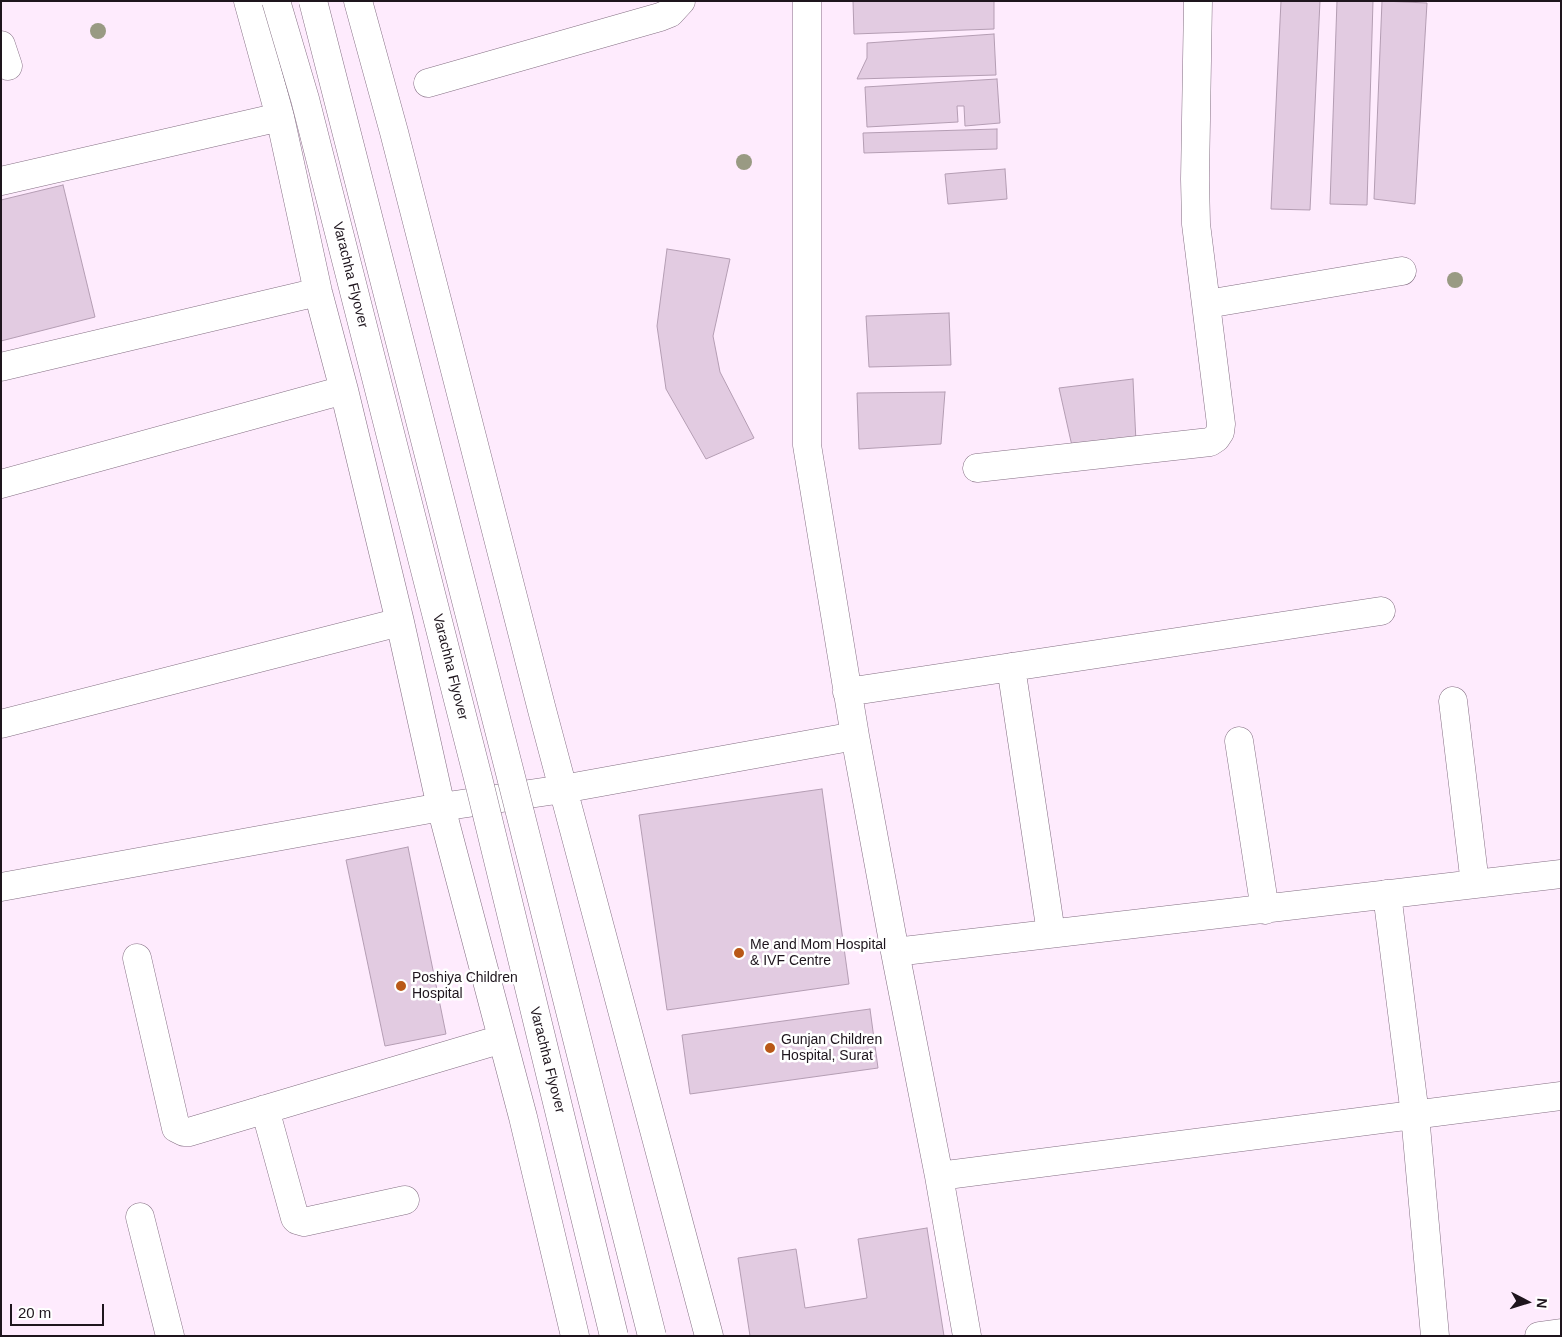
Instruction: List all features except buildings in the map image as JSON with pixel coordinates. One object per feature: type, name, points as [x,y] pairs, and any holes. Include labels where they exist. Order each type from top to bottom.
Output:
[{"type":"street","points":[[248,1],[280,117],[318,292],[344,390],[400,622],[441,807],[523,1117],[576,1336]]},
{"type":"street","name":"Varachha Flyover","points":[[276,1],[305,100],[479,782],[614,1336]]},
{"type":"street","points":[[313,1],[652,1336]]},
{"type":"street","points":[[428,83],[660,17],[670,13],[681,1]]},
{"type":"street","points":[[807,1],[807,445],[855,736],[939,1176],[967,1336]]},
{"type":"street","points":[[977,468],[1210,442],[1220,432],[1221,424],[1196,224],[1194,179],[1198,1]]},
{"type":"street","points":[[363,7],[539,700],[709,1336]]},
{"type":"street","points":[[1,181],[280,117]]},
{"type":"street","points":[[1207,304],[1402,271]]},
{"type":"street","points":[[1,367],[318,292]]},
{"type":"street","points":[[1,484],[344,390]]},
{"type":"street","points":[[848,692],[1381,611]]},
{"type":"street","points":[[1,724],[400,622]]},
{"type":"street","points":[[1011,667],[1051,934]]},
{"type":"street","points":[[1453,701],[1475,884]]},
{"type":"street","points":[[1,887],[441,807],[563,789],[855,736]]},
{"type":"street","points":[[1239,741],[1264,910]]},
{"type":"street","points":[[895,952],[1561,874]]},
{"type":"street","points":[[1387,894],[1415,1115],[1435,1336]]},
{"type":"street","points":[[137,958],[176,1128],[180,1131],[189,1132],[502,1039]]},
{"type":"street","points":[[939,1176],[1561,1096]]},
{"type":"street","points":[[265,1109],[297,1220],[304,1222],[405,1200]]},
{"type":"street","points":[[140,1217],[170,1336]]},
{"type":"street","points":[[1541,1336],[1561,1333]]},
{"type":"place","name":"Me and Mom Hospital & IVF Centre","points":[[739,953]]},
{"type":"place","name":"Poshiya Children Hospital","points":[[401,986]]},
{"type":"place","name":"Gunjan Children Hospital, Surat","points":[[770,1048]]}]
